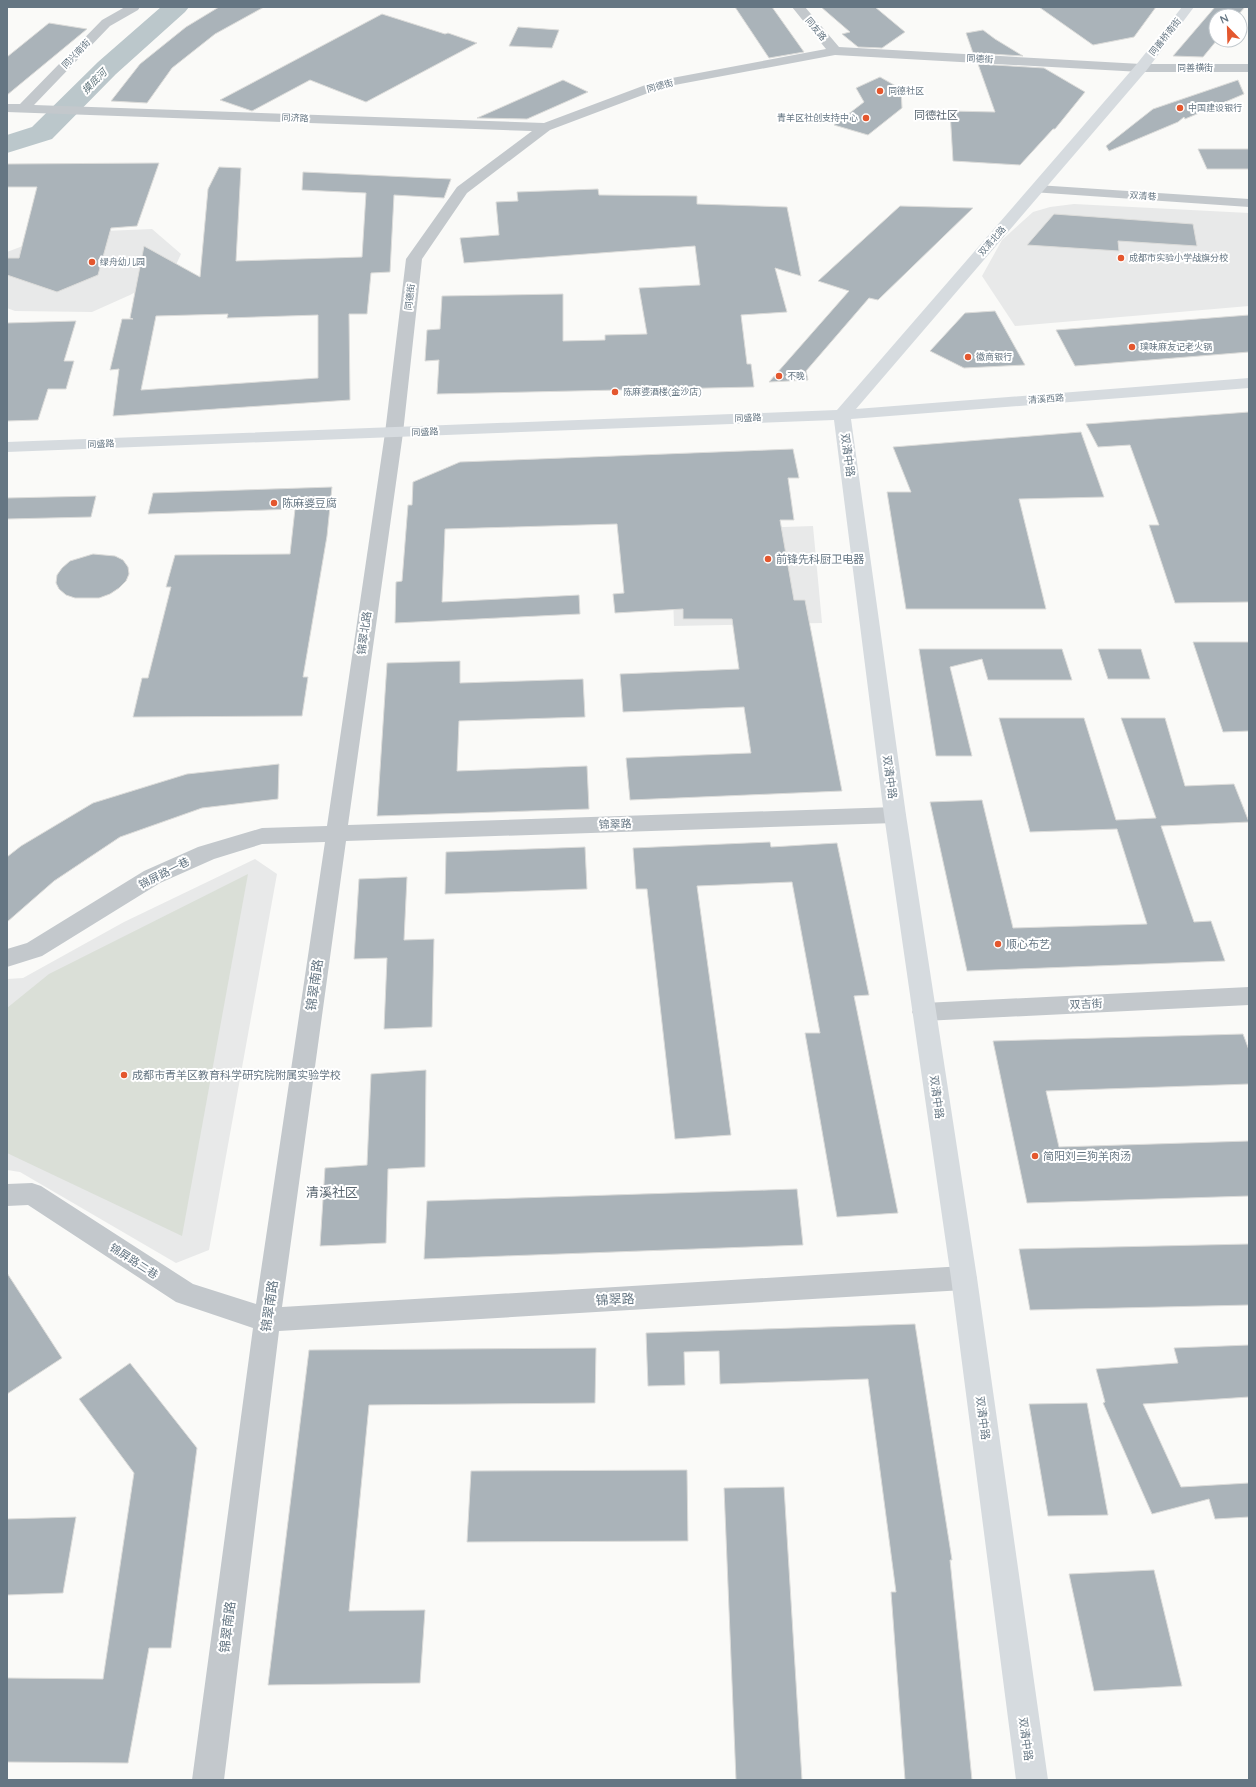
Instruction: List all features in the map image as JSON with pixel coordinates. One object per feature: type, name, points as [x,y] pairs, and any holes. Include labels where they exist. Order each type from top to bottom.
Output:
[{"type":"street","name":"同兴南街","points":[[24,108],[106,23],[134,7]]},
{"type":"street","name":"同友路","points":[[798,7],[835,51]]},
{"type":"street","name":"同善桥南街","points":[[1141,68],[1188,7]]},
{"type":"street","name":"同德街","points":[[394,433],[414,259],[462,190],[545,127],[661,84],[835,51],[1141,68]]},
{"type":"street","name":"同善横街","points":[[1141,68],[1249,68]]},
{"type":"street","name":"双清北路","points":[[842,415],[1141,68]]},
{"type":"street","points":[[7,108],[24,108]]},
{"type":"street","name":"同济路","points":[[24,108],[545,127]]},
{"type":"street","name":"双清巷","points":[[1037,189],[1249,203]]},
{"type":"street","name":"清溪西路","points":[[842,415],[1249,383]]},
{"type":"street","name":"同盛路","points":[[7,447],[842,415]]},
{"type":"street","name":"双清中路","points":[[842,415],[895,815],[964,1278],[1032,1780]]},
{"type":"street","name":"锦翠北路","points":[[335,833],[394,433]]},
{"type":"street","name":"锦翠路","points":[[335,833],[895,815]]},
{"type":"street","name":"锦屏路一巷","points":[[7,958],[34,950],[152,877],[206,853],[262,836],[335,833]]},
{"type":"street","name":"锦翠南路","points":[[208,1780],[266,1320],[335,833]]},
{"type":"street","name":"双吉街","points":[[924,1012],[1249,996]]},
{"type":"street","name":"锦屏路二巷","points":[[7,1195],[32,1194],[185,1294],[266,1320]]},
{"type":"street","name":"锦翠路","points":[[266,1320],[964,1278]]},
{"type":"shaded area","name":"成都市实验小学战旗分校","points":[[1074,204],[1249,213],[1249,306],[1015,326],[982,276],[1002,240],[1033,212],[1050,207]]},
{"type":"shaded area","name":"绿舟幼儿园","points":[[152,229],[181,254],[173,271],[130,295],[92,312],[15,311],[7,308],[7,252],[57,233]]},
{"type":"shaded area","points":[[813,526],[822,623],[674,626],[671,531]]},
{"type":"shaded area","name":"成都市青羊区教育科学研究院附属实验学校","points":[[255,859],[277,874],[209,1250],[176,1263],[20,1172],[7,1170],[7,979],[23,978],[124,922]]},
{"type":"shaded area","name":"成都市青羊区教育科学研究院附属实验学校","points":[[248,874],[182,1236],[7,1153],[7,1008],[49,974]]},
{"type":"building","points":[[219,7],[264,7],[215,34],[172,68],[147,103],[111,101],[140,64],[186,27]]},
{"type":"building","points":[[735,7],[772,7],[804,52],[769,58]]},
{"type":"building","points":[[821,7],[875,7],[905,32],[882,48],[858,47],[842,34],[850,32]]},
{"type":"building","points":[[1039,7],[1156,7],[1134,37],[1093,45]]},
{"type":"building","points":[[1215,7],[1245,7],[1244,8],[1214,8]]},
{"type":"building","points":[[382,14],[477,43],[366,102],[310,80],[252,111],[220,100]]},
{"type":"building","points":[[1208,15],[1208,48],[1210,48],[1203,57],[1173,56]]},
{"type":"building","points":[[49,23],[87,29],[7,95],[7,57]]},
{"type":"building","points":[[518,27],[559,30],[552,48],[509,46]]},
{"type":"building","points":[[983,30],[1023,56],[973,53],[966,33]]},
{"type":"building","points":[[978,64],[1044,68],[1085,92],[1055,129],[1053,129],[1020,165],[953,161],[950,111],[995,112]]},
{"type":"building","points":[[880,77],[901,89],[902,108],[868,135],[834,125],[864,102],[856,88]]},
{"type":"building","points":[[563,80],[588,92],[527,119],[477,118]]},
{"type":"building","points":[[1238,80],[1244,94],[1185,119],[1184,117],[1178,122],[1109,151],[1106,146],[1153,109]]},
{"type":"building","points":[[1198,149],[1249,149],[1249,169],[1207,169]]},
{"type":"building","points":[[159,163],[137,226],[111,228],[98,275],[57,292],[7,275],[7,258],[19,258],[37,187],[7,187],[7,164]]},
{"type":"building","points":[[219,167],[241,168],[236,261],[362,257],[366,193],[302,190],[303,172],[451,179],[444,198],[394,195],[390,272],[371,273],[367,314],[349,314],[350,400],[113,416],[119,369],[110,370],[122,319],[133,319],[130,318],[144,246],[200,277],[208,189]],"holes":[[[228,314],[227,318],[318,315],[318,378],[141,390],[156,316]]]},
{"type":"building","points":[[598,189],[599,195],[697,196],[697,204],[787,207],[801,276],[775,268],[787,312],[741,315],[747,364],[751,364],[754,387],[437,394],[439,360],[425,361],[427,330],[440,329],[442,296],[563,294],[563,341],[605,340],[605,335],[647,334],[639,288],[700,285],[695,246],[464,263],[460,238],[499,235],[496,202],[518,201],[517,192]]},
{"type":"building","points":[[900,206],[973,208],[878,300],[869,298],[806,371],[808,380],[769,382],[849,291],[818,281]]},
{"type":"building","points":[[1054,214],[1193,224],[1197,246],[1118,241],[1119,251],[1027,245]]},
{"type":"building","points":[[995,311],[1025,365],[964,368],[930,351],[965,313]]},
{"type":"building","points":[[1249,315],[1249,352],[1075,366],[1056,330]]},
{"type":"building","points":[[76,321],[64,361],[74,361],[66,389],[48,389],[38,420],[7,421],[7,323]]},
{"type":"building","points":[[1249,412],[1249,602],[1175,603],[1149,525],[1159,525],[1130,445],[1098,447],[1086,424]]},
{"type":"building","points":[[1081,432],[1104,497],[1019,499],[1046,609],[906,609],[887,492],[911,492],[893,447]]},
{"type":"building","points":[[793,449],[799,478],[788,478],[794,520],[780,520],[794,600],[805,600],[842,791],[630,800],[626,758],[751,753],[744,707],[623,712],[620,674],[739,669],[732,619],[683,619],[683,609],[615,613],[613,594],[624,593],[617,524],[445,529],[442,602],[579,595],[580,614],[395,623],[396,582],[402,581],[408,505],[412,505],[413,482],[460,462]]},
{"type":"building","points":[[332,487],[327,536],[303,677],[308,677],[302,716],[133,717],[142,678],[148,678],[171,587],[166,587],[175,555],[290,554],[295,509],[148,514],[153,493]]},
{"type":"building","points":[[96,496],[91,517],[7,519],[7,498]]},
{"type":"building","points":[[93,554],[115,556],[123,560],[128,567],[129,574],[126,581],[110,594],[99,598],[75,598],[66,595],[59,589],[56,583],[57,575],[70,561]]},
{"type":"building","points":[[1193,642],[1249,642],[1249,731],[1223,732]]},
{"type":"building","points":[[919,649],[1062,649],[1072,680],[988,680],[982,659],[950,667],[972,756],[936,756]]},
{"type":"building","points":[[1098,649],[1141,649],[1150,679],[1108,679]]},
{"type":"building","points":[[460,661],[460,683],[583,679],[585,717],[459,721],[457,771],[587,766],[589,809],[377,816],[387,663]]},
{"type":"building","points":[[999,718],[1084,718],[1116,820],[1156,818],[1121,718],[1165,718],[1185,786],[1234,784],[1249,822],[1161,826],[1194,922],[1211,921],[1225,961],[967,971],[930,802],[982,800],[1013,928],[1147,924],[1117,829],[1030,832]]},
{"type":"building","points":[[279,764],[278,799],[202,808],[120,837],[54,881],[7,922],[7,857],[21,846],[93,803],[187,774]]},
{"type":"building","points":[[770,842],[771,847],[837,843],[869,995],[854,996],[898,1213],[837,1217],[805,1033],[820,1033],[792,882],[697,886],[731,1135],[675,1139],[647,889],[636,889],[633,848]]},
{"type":"building","points":[[585,847],[587,889],[445,894],[446,852]]},
{"type":"building","points":[[407,877],[404,940],[434,939],[432,1027],[384,1029],[387,958],[354,959],[359,879]]},
{"type":"building","points":[[1243,1034],[1249,1050],[1249,1084],[1046,1091],[1059,1147],[1249,1141],[1249,1196],[1027,1203],[993,1041]]},
{"type":"building","points":[[426,1070],[425,1167],[388,1169],[386,1243],[320,1246],[325,1168],[367,1165],[371,1074]]},
{"type":"building","points":[[797,1189],[803,1245],[424,1259],[427,1201]]},
{"type":"building","points":[[1249,1244],[1249,1305],[1030,1310],[1019,1249]]},
{"type":"building","points":[[7,1273],[62,1358],[7,1394]]},
{"type":"building","points":[[915,1324],[952,1560],[950,1560],[972,1780],[905,1780],[891,1592],[896,1592],[868,1379],[720,1384],[719,1351],[684,1352],[685,1385],[648,1386],[646,1333]]},
{"type":"building","points":[[1249,1345],[1249,1397],[1143,1404],[1181,1487],[1249,1483],[1249,1517],[1215,1519],[1209,1499],[1152,1514],[1103,1403],[1105,1402],[1096,1369],[1178,1363],[1174,1348]]},
{"type":"building","points":[[596,1348],[595,1403],[369,1405],[349,1611],[425,1610],[420,1683],[268,1685],[309,1350]]},
{"type":"building","points":[[130,1363],[197,1448],[171,1648],[149,1648],[128,1763],[7,1762],[7,1678],[103,1679],[134,1473],[79,1399]]},
{"type":"building","points":[[1087,1403],[1108,1515],[1048,1516],[1029,1404]]},
{"type":"building","points":[[687,1470],[688,1541],[467,1542],[471,1471]]},
{"type":"building","points":[[784,1487],[802,1780],[736,1780],[724,1488]]},
{"type":"building","points":[[76,1517],[63,1593],[7,1595],[7,1519]]},
{"type":"building","points":[[1154,1570],[1182,1686],[1094,1691],[1069,1574]]},
{"type":"waterway","name":"摸底河","points":[[7,144],[42,133],[107,68],[176,7]]},
{"type":"place","name":"同德社区","points":[[880,91]]},
{"type":"place","name":"中国建设银行","points":[[1180,108]]},
{"type":"place","name":"青羊区社创支持中心","points":[[866,118]]},
{"type":"place","name":"成都市实验小学战旗分校","points":[[1121,258]]},
{"type":"place","name":"绿舟幼儿园","points":[[92,262]]},
{"type":"place","name":"璞味麻友记老火锅","points":[[1132,347]]},
{"type":"place","name":"徽商银行","points":[[968,357]]},
{"type":"place","name":"不晚","points":[[779,376]]},
{"type":"place","name":"陈麻婆酒楼(金沙店)","points":[[615,392]]},
{"type":"place","name":"陈麻婆豆腐","points":[[274,503]]},
{"type":"place","name":"前锋先科厨卫电器","points":[[768,559]]},
{"type":"place","name":"顺心布艺","points":[[998,944]]},
{"type":"place","name":"成都市青羊区教育科学研究院附属实验学校","points":[[124,1075]]},
{"type":"place","name":"简阳刘二狗羊肉汤","points":[[1035,1156]]},
{"type":"district","name":"同德社区","points":[[936,115]]},
{"type":"district","name":"清溪社区","points":[[332,1192]]}]
